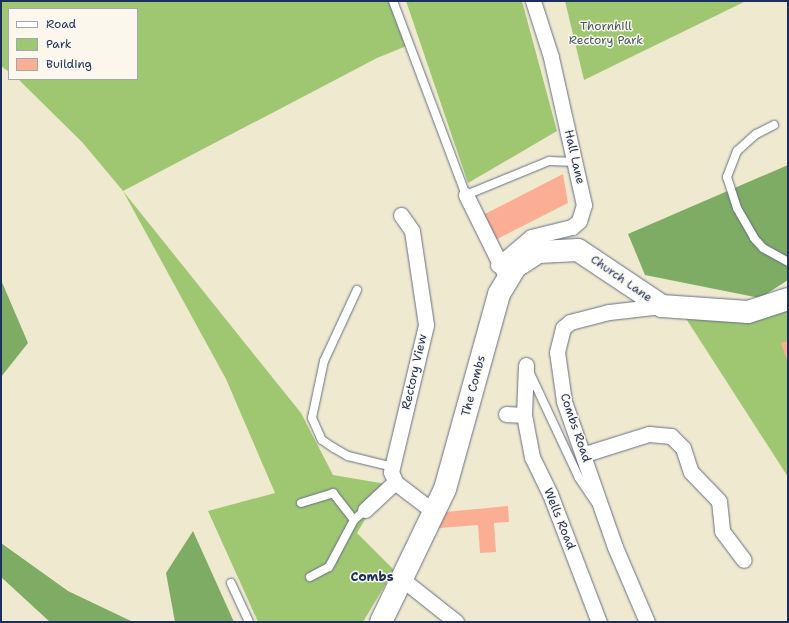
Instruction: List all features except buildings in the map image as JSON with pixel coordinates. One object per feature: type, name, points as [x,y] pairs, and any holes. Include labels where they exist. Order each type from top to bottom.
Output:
[{"type":"main road","name":"Church Lane","points":[[503,271],[538,252],[578,250],[662,306],[748,312],[788,299]]},
{"type":"main road","name":"The Combs","points":[[381,622],[392,612],[402,579],[445,489],[499,294],[503,271]]},
{"type":"street","name":"Hall Lane","points":[[503,271],[532,237],[572,227],[579,221],[584,205],[576,162],[533,1]]},
{"type":"street","points":[[466,195],[503,271]]},
{"type":"street","name":"Rectory View","points":[[395,482],[393,466],[426,325],[412,232],[401,215]]},
{"type":"street","name":"Combs Road","points":[[647,622],[601,502],[558,375],[558,340],[563,328],[609,312],[662,306]]},
{"type":"street","name":"Wells Road","points":[[526,365],[524,414],[532,457],[550,494],[599,622]]},
{"type":"street","points":[[506,414],[524,414]]},
{"type":"street","points":[[585,454],[649,434],[671,436],[683,448],[691,472],[719,501],[722,531],[744,560]]},
{"type":"street","points":[[359,515],[395,482],[434,512]]},
{"type":"street","points":[[402,579],[456,622]]},
{"type":"lane","points":[[393,1],[466,195],[549,161],[576,162]]},
{"type":"lane","points":[[774,125],[756,134],[737,151],[727,177],[737,208],[754,238],[763,248],[788,262]]},
{"type":"lane","points":[[357,290],[324,361],[312,418],[322,440],[334,448],[348,456],[393,466]]},
{"type":"lane","points":[[526,365],[579,478],[593,502],[601,502]]},
{"type":"lane","points":[[301,503],[333,493],[359,515],[329,567],[310,577]]},
{"type":"lane","points":[[231,582],[249,622]]},
{"type":"green space","points":[[1,1],[393,1],[409,45],[377,58],[123,191],[82,142],[19,80],[138,80],[138,8],[8,8],[8,71],[1,66]]},
{"type":"green space","points":[[406,1],[522,1],[557,131],[468,183]]},
{"type":"green space","name":"Thornhill Rectory Park","points":[[565,1],[746,1],[584,80]]},
{"type":"green space","points":[[788,165],[788,280],[760,298],[645,275],[628,234]]},
{"type":"green space","points":[[123,191],[301,413],[333,475],[386,484],[357,533],[394,570],[363,622],[258,622],[208,511],[275,493],[226,379]]},
{"type":"green space","points":[[1,280],[28,343],[1,377]]},
{"type":"green space","points":[[788,307],[788,477],[685,317]]},
{"type":"green space","points":[[193,531],[234,622],[175,622],[166,573]]},
{"type":"green space","points":[[1,543],[68,591],[133,622],[50,622],[1,577]]},
{"type":"district","name":"Combs","points":[[372,577]]}]
